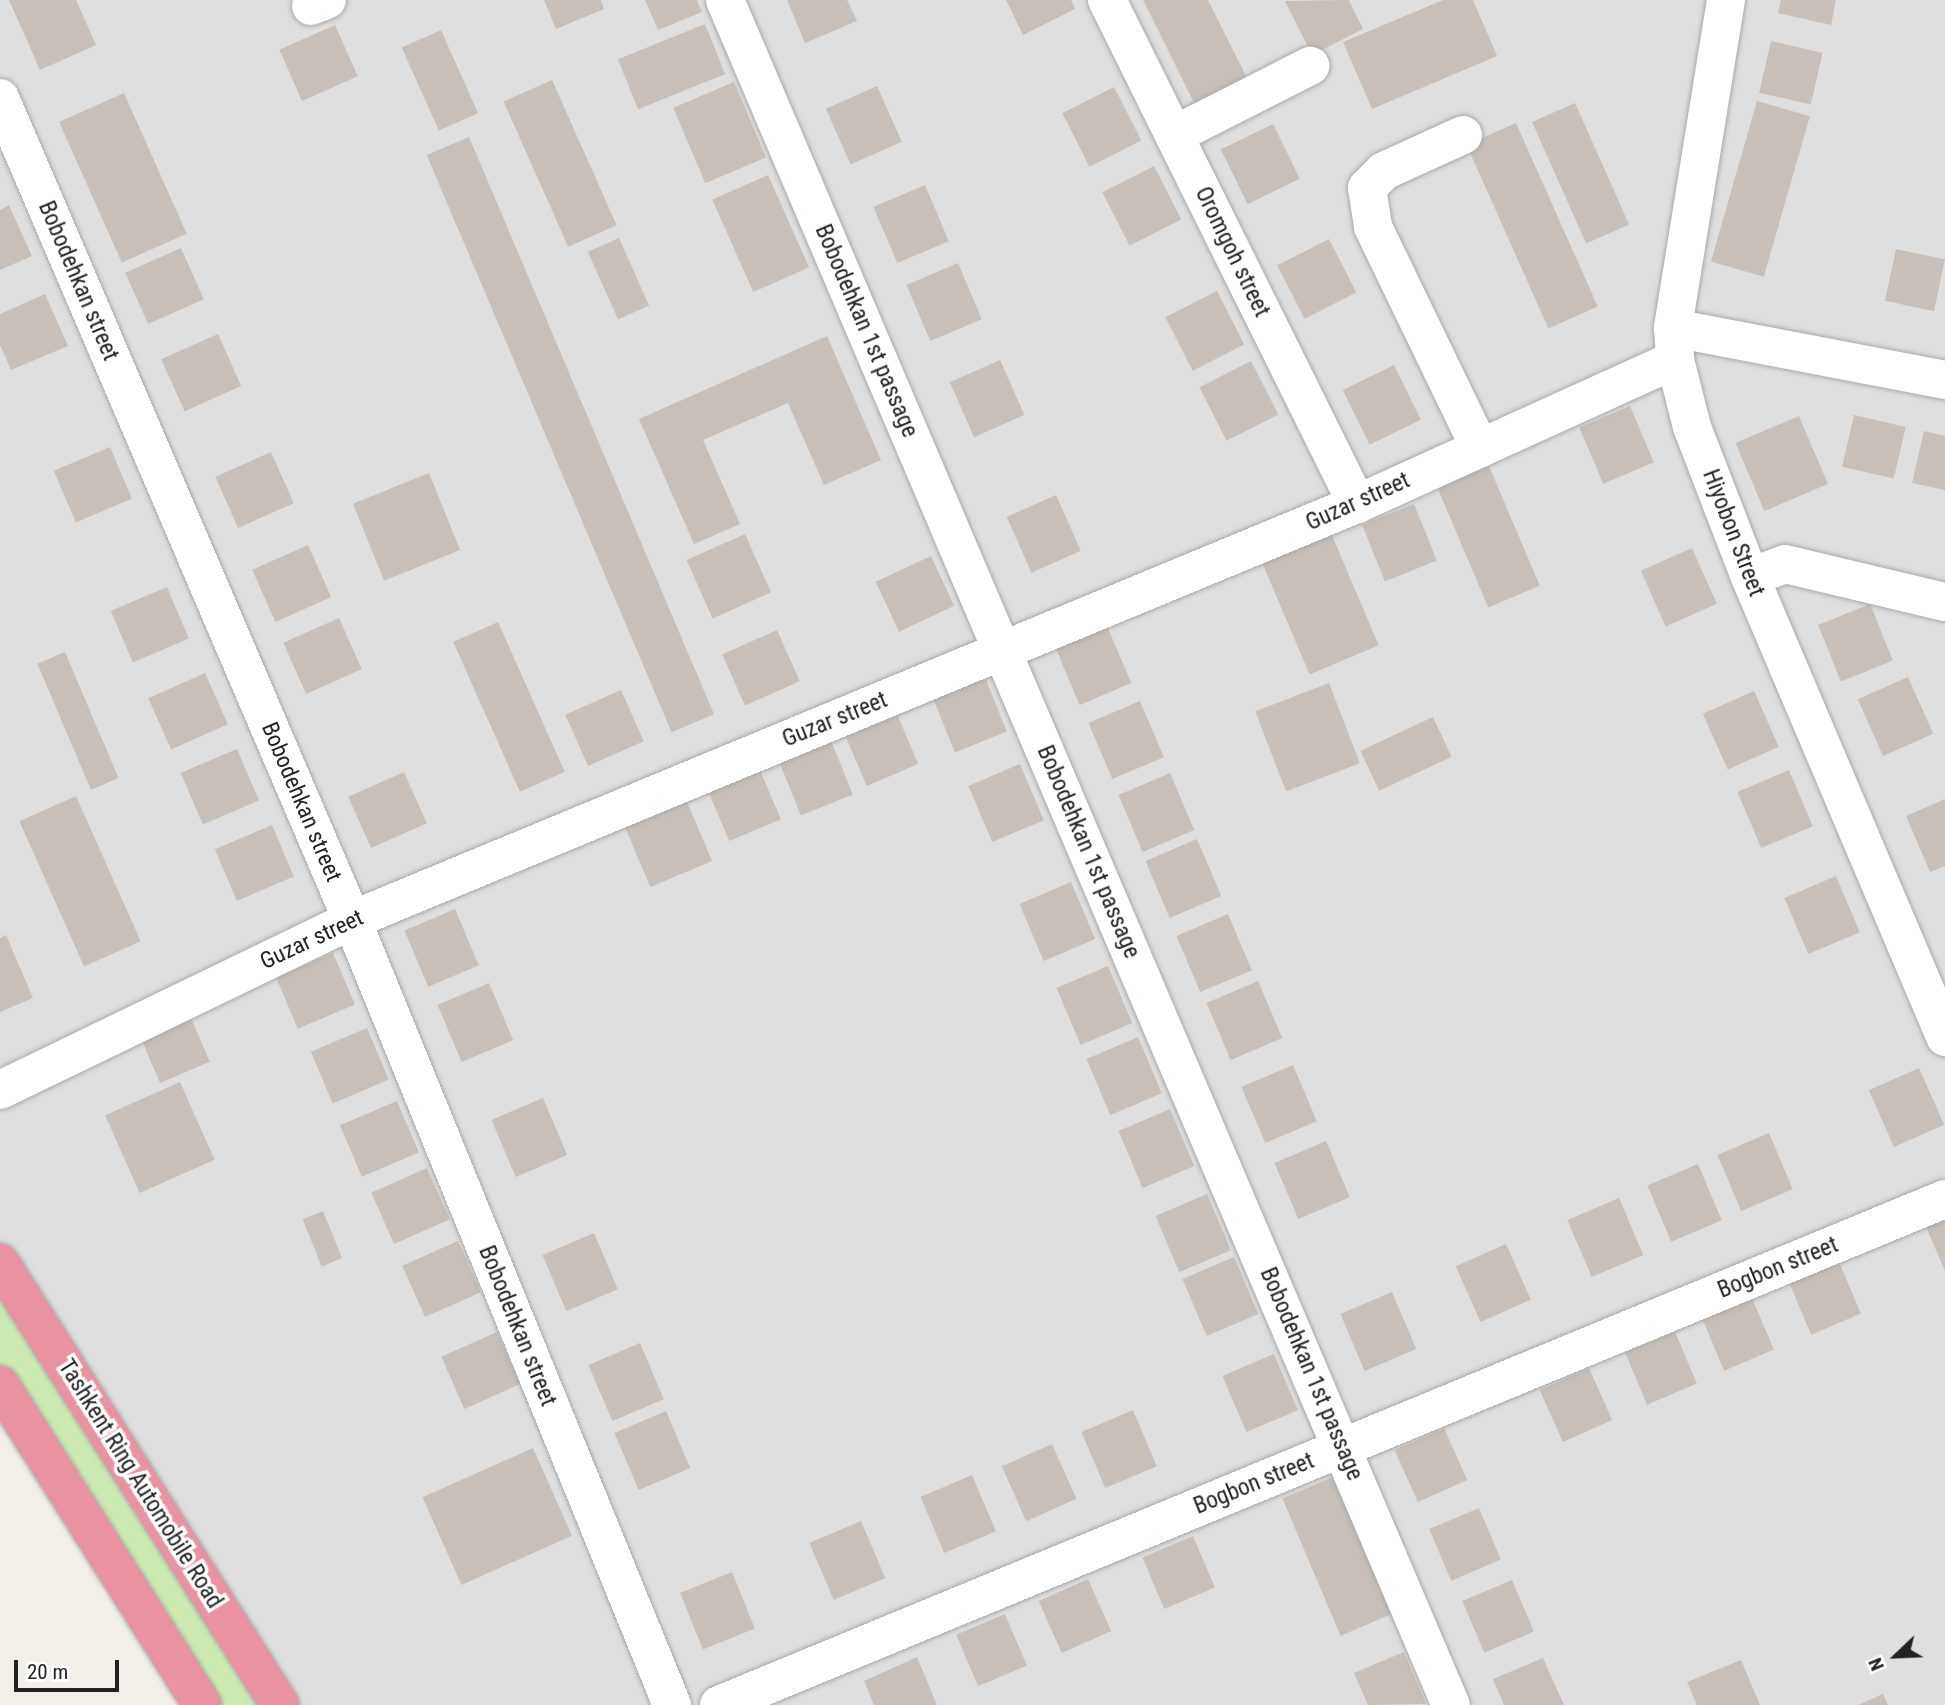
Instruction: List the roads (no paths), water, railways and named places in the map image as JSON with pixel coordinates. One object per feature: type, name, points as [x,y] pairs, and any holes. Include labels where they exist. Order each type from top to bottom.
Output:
[{"type":"highway","name":"Tashkent Ring Automobile Road","points":[[0,1263],[280,1705]]},
{"type":"highway","points":[[0,1385],[202,1705]]},
{"type":"street","name":"Bobodehkan 1st passage","points":[[725,0],[1451,1705]]},
{"type":"street","name":"Oromgoh street","points":[[1107,0],[1357,504]]},
{"type":"street","name":"Hiyobon Street","points":[[1726,0],[1674,344],[1692,427],[1750,577],[1945,1037]]},
{"type":"street","points":[[1174,135],[1310,66]]},
{"type":"street","name":"Bobodehkan street","points":[[0,98],[352,920],[672,1705]]},
{"type":"street","points":[[1463,135],[1384,171],[1367,188],[1373,227],[1480,448]]},
{"type":"street","name":"Guzar street","points":[[0,1090],[352,920],[1357,504],[1480,448],[1674,344]]},
{"type":"street","points":[[1674,344],[1945,380]]},
{"type":"street","points":[[1750,577],[1784,564],[1945,602]]},
{"type":"street","name":"Bogbon street","points":[[719,1705],[1945,1199]]}]
